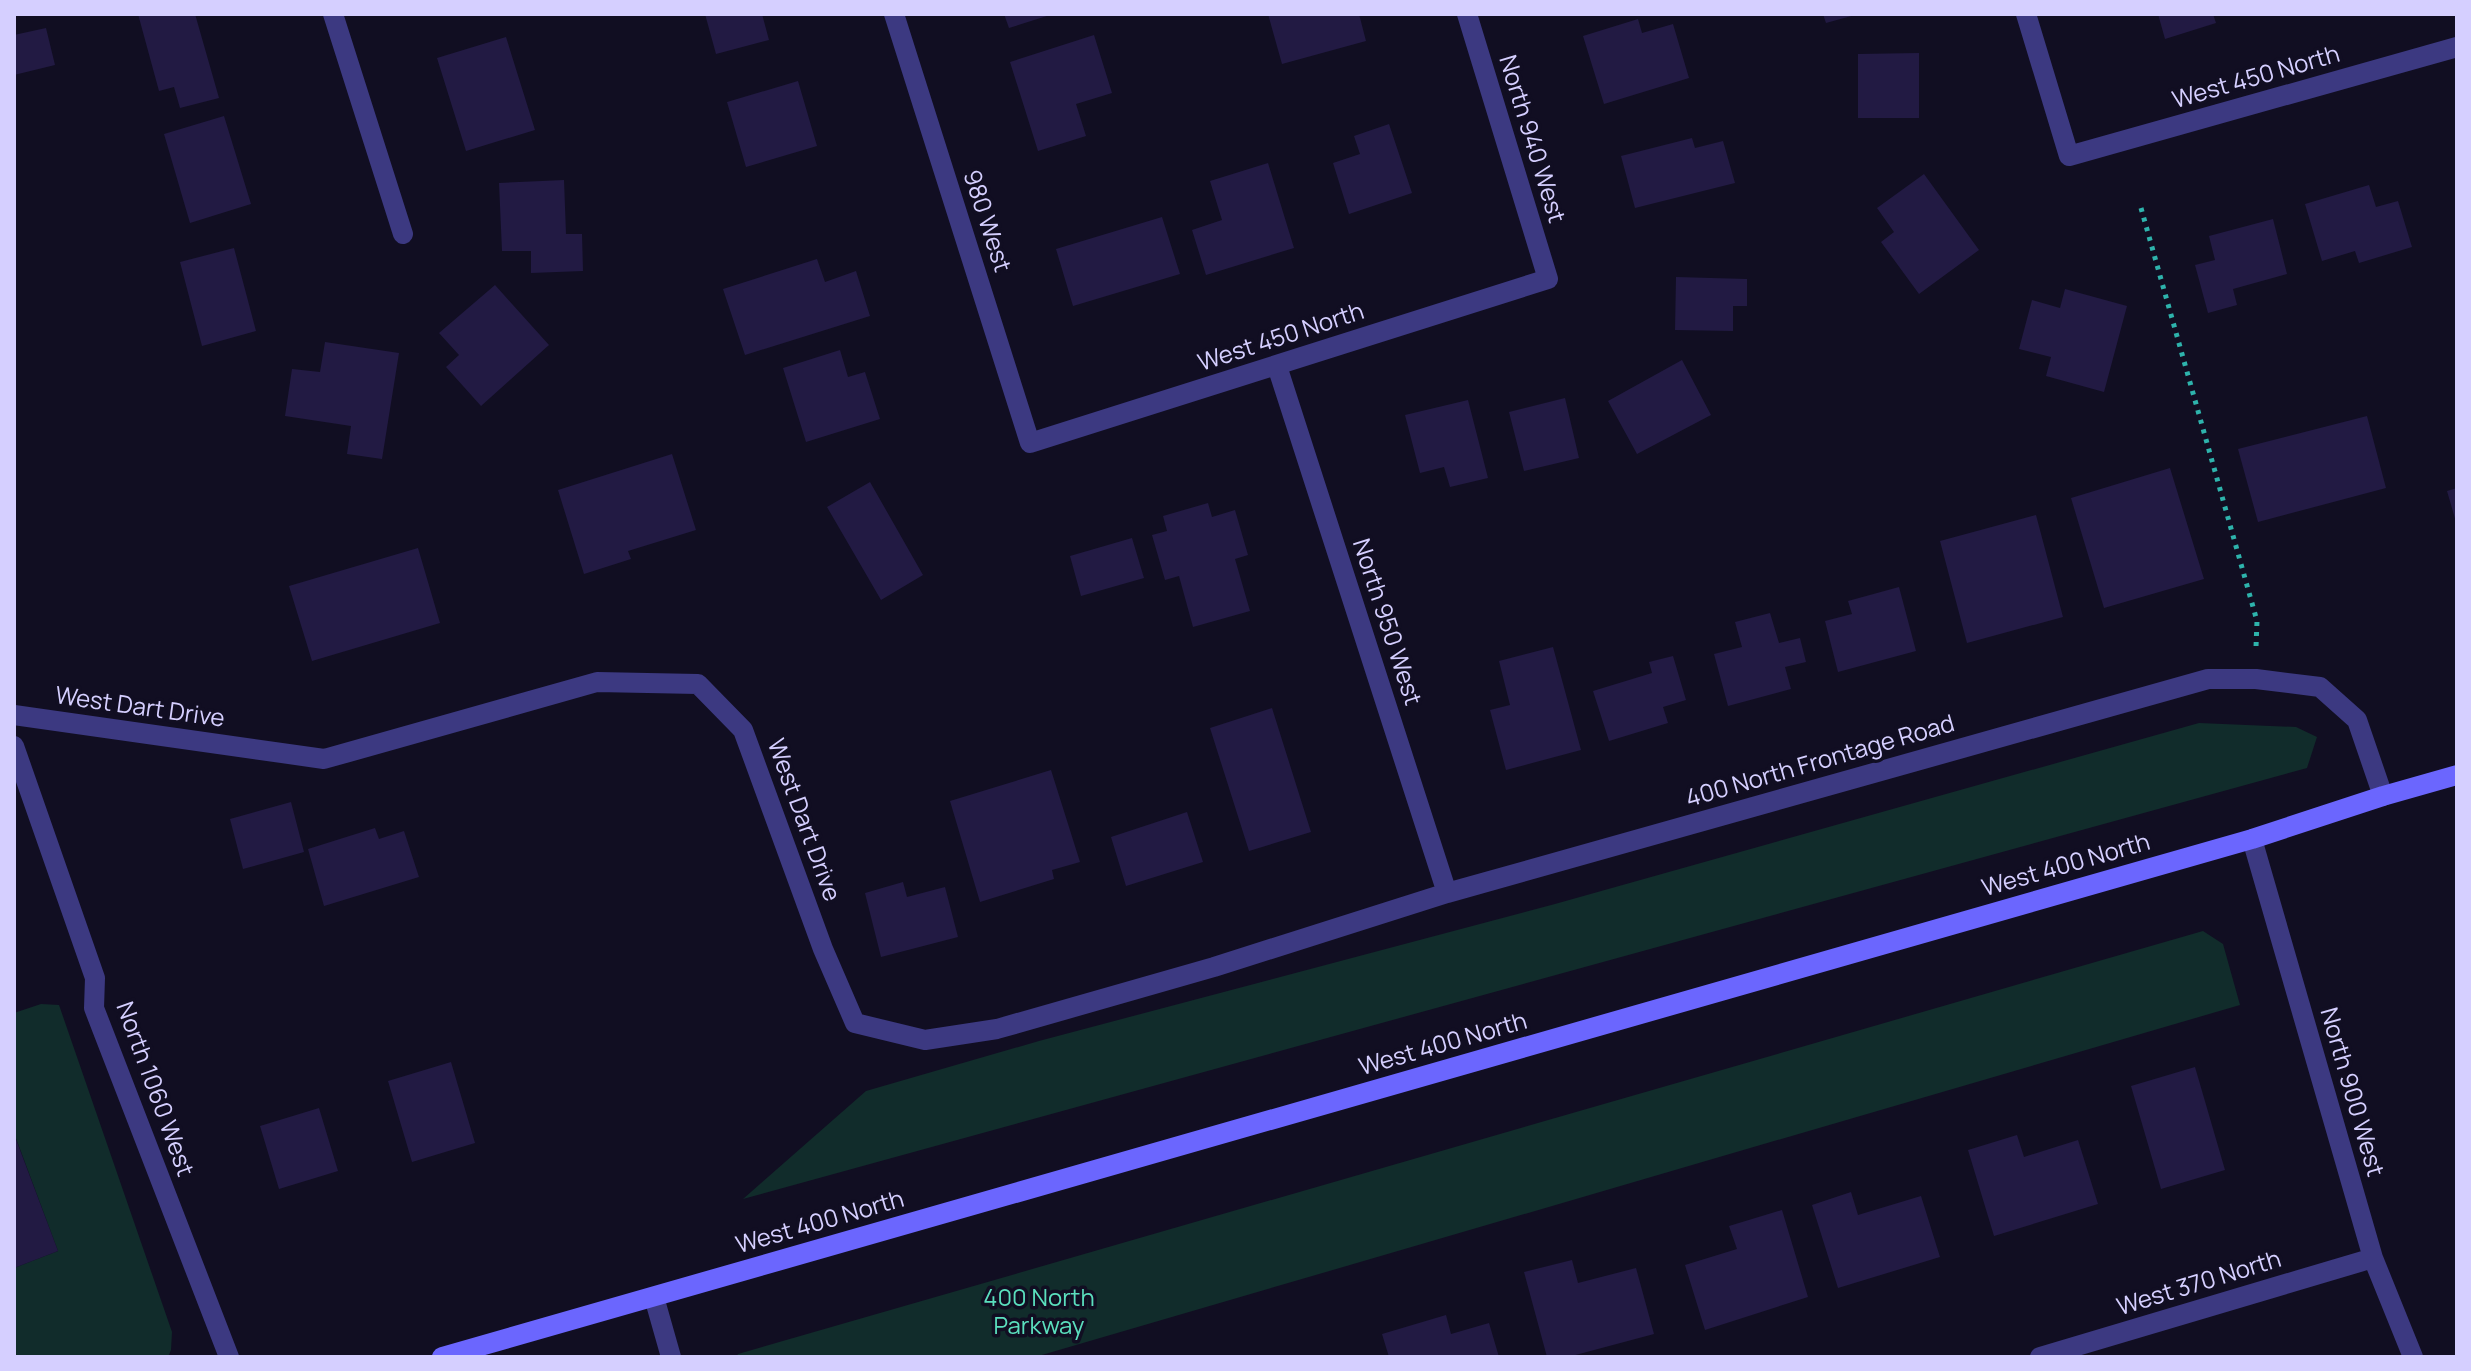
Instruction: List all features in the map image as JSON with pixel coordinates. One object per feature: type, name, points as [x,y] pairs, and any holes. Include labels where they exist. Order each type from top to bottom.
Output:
[{"type":"main road","name":"West 400 North","points":[[442,1357],[2252,839],[2457,775]]},
{"type":"street","points":[[333,14],[403,234]]},
{"type":"street","name":"980 West","points":[[894,14],[1030,443]]},
{"type":"street","name":"North 940 West","points":[[1467,14],[1548,279]]},
{"type":"street","name":"West 450 North","points":[[2026,14],[2069,156],[2457,47]]},
{"type":"street","name":"West 450 North","points":[[1030,443],[1548,279]]},
{"type":"street","name":"North 950 West","points":[[1277,366],[1447,893]]},
{"type":"street","name":"400 North Frontage Road","points":[[1214,967],[1447,893],[2208,679],[2256,679],[2320,687],[2357,720],[2383,796]]},
{"type":"street","name":"West Dart Drive","points":[[14,715],[324,759],[597,682],[698,684],[743,730],[823,949],[855,1023],[925,1040],[997,1029],[1214,967]]},
{"type":"street","name":"North 1060 West","points":[[14,746],[95,978],[94,1008],[229,1357]]},
{"type":"street","name":"North 900 West","points":[[2252,839],[2373,1258],[2413,1357]]},
{"type":"street","name":"West 370 North","points":[[2040,1357],[2373,1258]]},
{"type":"street","points":[[654,1297],[671,1357]]},
{"type":"path","points":[[2141,208],[2257,621],[2256,652]]},
{"type":"green space","points":[[2199,723],[2296,727],[2317,737],[2307,768],[743,1199],[866,1091],[1039,1041],[1555,904]]},
{"type":"green space","name":"400 North Parkway","points":[[2203,931],[2223,944],[2240,1005],[1035,1357],[736,1357],[738,1354]]},
{"type":"green space","points":[[41,1004],[59,1005],[172,1332],[168,1357],[14,1357],[14,1268],[58,1251],[14,1133],[14,1013]]},
{"type":"building","points":[[138,14],[195,14],[219,98],[180,108],[174,87],[159,91]]},
{"type":"building","points":[[705,14],[762,14],[769,40],[716,54]]},
{"type":"building","points":[[1004,14],[1050,14],[1050,15],[1009,28]]},
{"type":"building","points":[[1268,14],[1359,14],[1366,41],[1282,64]]},
{"type":"building","points":[[1823,14],[1855,14],[1855,15],[1826,23]]},
{"type":"building","points":[[2158,14],[2213,14],[2216,23],[2165,39]]},
{"type":"building","points":[[1638,19],[1642,33],[1673,24],[1689,78],[1604,104],[1583,36]]},
{"type":"building","points":[[46,28],[55,65],[14,75],[14,35]]},
{"type":"building","points":[[1094,35],[1112,93],[1076,104],[1086,136],[1038,151],[1010,62]]},
{"type":"building","points":[[506,37],[535,130],[466,151],[437,58]]},
{"type":"building","points":[[1919,53],[1919,118],[1858,118],[1858,54]]},
{"type":"building","points":[[798,81],[817,146],[746,167],[727,102]]},
{"type":"building","points":[[224,116],[251,204],[190,223],[164,134]]},
{"type":"building","points":[[1389,124],[1412,193],[1349,214],[1333,163],[1360,154],[1354,136]]},
{"type":"building","points":[[1692,138],[1695,148],[1723,141],[1735,183],[1635,208],[1621,156]]},
{"type":"building","points":[[1268,163],[1294,248],[1206,275],[1192,230],[1222,220],[1210,181]]},
{"type":"building","points":[[1924,174],[1979,250],[1919,294],[1881,242],[1894,232],[1877,208]]},
{"type":"building","points":[[564,180],[566,234],[582,234],[583,271],[531,273],[531,251],[502,251],[499,183]]},
{"type":"building","points":[[2369,185],[2376,207],[2398,201],[2412,247],[2359,263],[2355,251],[2322,261],[2305,204]]},
{"type":"building","points":[[1162,217],[1180,274],[1073,306],[1056,249]]},
{"type":"building","points":[[2273,219],[2287,274],[2233,289],[2237,305],[2208,313],[2195,265],[2215,260],[2209,236]]},
{"type":"building","points":[[234,248],[256,331],[202,346],[180,262]]},
{"type":"building","points":[[817,259],[825,282],[856,271],[870,316],[745,355],[723,289]]},
{"type":"building","points":[[1676,277],[1747,279],[1747,306],[1733,306],[1733,331],[1675,330]]},
{"type":"building","points":[[495,285],[549,345],[481,406],[446,367],[459,355],[439,333]]},
{"type":"building","points":[[2065,289],[2127,306],[2104,392],[2046,376],[2051,357],[2019,349],[2032,300],[2060,308]]},
{"type":"building","points":[[325,342],[399,353],[382,459],[347,454],[351,426],[285,416],[292,369],[320,372]]},
{"type":"building","points":[[840,350],[848,377],[865,372],[880,419],[806,442],[783,368]]},
{"type":"building","points":[[1682,360],[1711,415],[1637,454],[1608,401]]},
{"type":"building","points":[[1565,398],[1579,458],[1524,471],[1509,412]]},
{"type":"building","points":[[1468,400],[1488,478],[1450,487],[1444,467],[1420,473],[1405,415]]},
{"type":"building","points":[[2367,416],[2386,488],[2258,522],[2238,449]]},
{"type":"building","points":[[672,454],[696,530],[628,551],[631,559],[584,574],[558,490]]},
{"type":"building","points":[[2170,468],[2204,579],[2104,608],[2071,498]]},
{"type":"building","points":[[870,482],[923,575],[881,600],[827,507]]},
{"type":"building","points":[[2457,488],[2457,522],[2456,522],[2447,491]]},
{"type":"building","points":[[1208,503],[1212,517],[1235,510],[1248,555],[1235,559],[1250,611],[1193,627],[1179,576],[1165,580],[1152,535],[1167,531],[1163,516]]},
{"type":"building","points":[[2036,515],[2063,617],[1967,643],[1940,541]]},
{"type":"building","points":[[1132,538],[1144,578],[1081,596],[1070,556]]},
{"type":"building","points":[[418,548],[440,623],[312,661],[289,586]]},
{"type":"building","points":[[1899,587],[1916,651],[1838,672],[1825,621],[1852,614],[1848,601]]},
{"type":"building","points":[[1770,613],[1779,643],[1800,638],[1806,662],[1785,667],[1791,689],[1728,706],[1714,654],[1742,647],[1735,622]]},
{"type":"building","points":[[1553,647],[1581,750],[1506,770],[1490,710],[1510,705],[1499,661]]},
{"type":"building","points":[[1673,656],[1686,700],[1663,707],[1668,723],[1609,741],[1593,691],[1652,673],[1649,662]]},
{"type":"building","points":[[1272,708],[1311,832],[1249,851],[1210,728]]},
{"type":"building","points":[[1051,770],[1080,862],[1052,870],[1054,879],[980,902],[950,801]]},
{"type":"building","points":[[291,802],[304,852],[243,869],[230,819]]},
{"type":"building","points":[[1187,812],[1203,862],[1126,886],[1111,837]]},
{"type":"building","points":[[375,828],[379,839],[404,831],[419,877],[324,906],[308,849]]},
{"type":"building","points":[[903,882],[907,897],[945,887],[958,937],[881,957],[865,893]]},
{"type":"building","points":[[451,1062],[475,1143],[412,1162],[388,1081]]},
{"type":"building","points":[[2195,1067],[2225,1170],[2161,1189],[2131,1086]]},
{"type":"building","points":[[319,1108],[338,1171],[279,1189],[260,1126]]},
{"type":"building","points":[[14,1134],[58,1251],[14,1268]]},
{"type":"building","points":[[2017,1135],[2024,1157],[2078,1140],[2098,1204],[1994,1236],[1968,1150]]},
{"type":"building","points":[[1851,1192],[1858,1215],[1921,1196],[1940,1257],[1838,1288],[1812,1205]]},
{"type":"building","points":[[1782,1210],[1808,1297],[1705,1330],[1685,1265],[1737,1249],[1729,1226]]},
{"type":"building","points":[[1572,1260],[1578,1283],[1636,1268],[1654,1334],[1568,1357],[1547,1357],[1524,1272]]},
{"type":"building","points":[[1446,1315],[1451,1334],[1489,1323],[1499,1357],[1389,1357],[1382,1334]]}]
